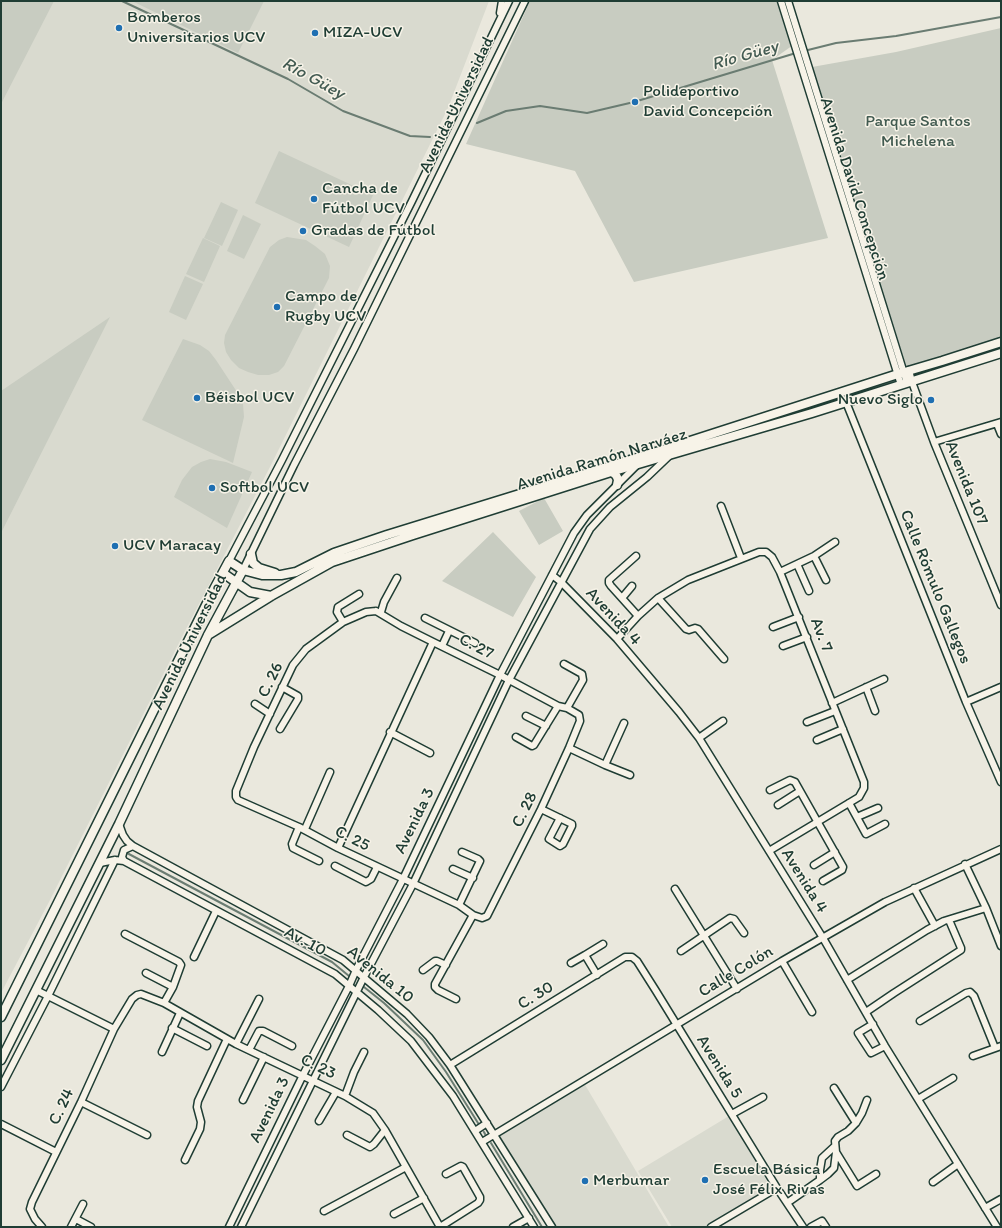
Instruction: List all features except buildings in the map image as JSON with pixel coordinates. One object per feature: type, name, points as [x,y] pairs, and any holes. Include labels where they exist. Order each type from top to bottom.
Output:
[{"type":"main road","name":"Avenida Ramón Narváez","points":[[229,561],[243,570],[262,576],[281,575],[296,572],[334,553],[387,535],[659,451],[1001,342]]},
{"type":"main road","name":"Avenida Ramón Narváez","points":[[208,635],[271,596],[332,562],[611,472],[846,402],[1001,353]]},
{"type":"main road","points":[[611,472],[617,477],[617,484]]},
{"type":"main road","points":[[251,554],[253,563],[259,568],[281,575]]},
{"type":"main road","name":"Avenida Universidad","points":[[1,1017],[229,561]]},
{"type":"main road","name":"Avenida Universidad","points":[[1,1060],[119,824],[208,635],[243,570]]},
{"type":"main road","points":[[223,573],[250,592],[271,596]]},
{"type":"street","points":[[500,19],[502,1]]},
{"type":"street","name":"Avenida Universidad","points":[[229,561],[282,460],[412,201],[509,1]]},
{"type":"street","name":"Avenida Universidad","points":[[243,570],[424,208],[525,1]]},
{"type":"street","name":"Avenida David Concepción","points":[[781,1],[799,63],[853,223],[885,311],[907,383]]},
{"type":"street","name":"Avenida David Concepción","points":[[788,1],[807,61],[878,314],[904,372]]},
{"type":"street","points":[[412,201],[424,208]]},
{"type":"street","points":[[878,314],[885,311]]},
{"type":"street","name":"Avenida 107","points":[[904,372],[907,383],[934,442],[1001,605]]},
{"type":"street","name":"Calle Rómulo Gallegos","points":[[846,402],[966,702],[1001,782]]},
{"type":"street","points":[[934,442],[999,423],[1001,434]]},
{"type":"street","name":"Avenida 3","points":[[229,1227],[303,1075],[403,879],[500,675],[574,533],[587,515],[617,484],[638,464],[659,451]]},
{"type":"street","name":"Avenida 3","points":[[241,1227],[364,977],[413,884],[509,680],[590,529],[610,507],[647,477],[670,455]]},
{"type":"street","points":[[720,506],[741,558]]},
{"type":"street","points":[[780,572],[814,556],[835,542]]},
{"type":"street","name":"Av. 7","points":[[617,639],[638,616],[658,598],[688,580],[759,552],[766,552],[772,557],[780,572],[807,637],[864,782],[864,788],[859,797],[769,851]]},
{"type":"street","points":[[636,556],[609,580],[609,583],[638,616]]},
{"type":"street","points":[[814,556],[826,580]]},
{"type":"street","points":[[797,564],[809,591]]},
{"type":"street","name":"Avenida 4","points":[[552,576],[561,582],[617,639],[699,738],[823,938],[885,1046],[997,1227]]},
{"type":"street","points":[[381,612],[384,602],[397,578]]},
{"type":"street","points":[[622,598],[632,586]]},
{"type":"street","points":[[343,622],[337,612],[338,607],[359,594]]},
{"type":"street","points":[[658,598],[686,629],[698,629],[724,659]]},
{"type":"street","name":"C. 26","points":[[236,791],[293,665],[306,649],[343,622],[366,612],[381,612]]},
{"type":"street","name":"C. 27","points":[[381,612],[401,626],[500,675],[558,706],[567,708],[574,712]]},
{"type":"street","points":[[773,627],[799,617]]},
{"type":"street","points":[[425,618],[475,643]]},
{"type":"street","points":[[442,646],[449,631]]},
{"type":"street","points":[[783,646],[807,637]]},
{"type":"street","points":[[338,848],[390,732],[433,642]]},
{"type":"street","points":[[564,664],[582,674],[583,680],[567,708]]},
{"type":"street","points":[[832,703],[884,679]]},
{"type":"street","points":[[280,729],[298,699],[298,696],[282,687]]},
{"type":"street","points":[[866,687],[875,711]]},
{"type":"street","points":[[966,702],[1001,687]]},
{"type":"street","points":[[255,704],[270,714]]},
{"type":"street","points":[[516,737],[532,746],[534,745],[558,706]]},
{"type":"street","points":[[807,722],[835,711]]},
{"type":"street","name":"C. 28","points":[[482,918],[487,916],[541,809],[569,748],[580,721],[580,715],[574,712]]},
{"type":"street","points":[[526,716],[546,726]]},
{"type":"street","points":[[699,738],[723,721]]},
{"type":"street","points":[[605,765],[624,723]]},
{"type":"street","points":[[817,740],[843,729]]},
{"type":"street","points":[[390,732],[430,753]]},
{"type":"street","points":[[569,748],[630,775]]},
{"type":"street","points":[[319,861],[293,848],[292,844],[302,828],[330,772]]},
{"type":"street","points":[[770,790],[792,780],[795,782],[836,852],[843,867],[842,870],[823,881]]},
{"type":"street","name":"C. 25","points":[[236,791],[236,797],[238,800],[302,828],[338,848],[459,905],[472,915],[482,918]]},
{"type":"street","points":[[778,805],[800,791]]},
{"type":"street","points":[[848,803],[866,834],[885,824]]},
{"type":"street","points":[[857,817],[878,808]]},
{"type":"street","points":[[541,809],[560,818],[572,824],[563,844],[560,846],[549,839],[560,818]]},
{"type":"street","name":"Avenida 10","points":[[119,824],[123,835],[133,846],[343,960],[407,1014],[429,1037],[450,1065],[495,1134],[552,1227]]},
{"type":"street","points":[[124,861],[122,857],[124,850],[133,846]]},
{"type":"street","name":"Calle Colón","points":[[482,1142],[782,961],[885,902],[965,864],[1001,849]]},
{"type":"street","points":[[459,905],[480,861],[462,852]]},
{"type":"street","points":[[814,865],[836,852]]},
{"type":"street","points":[[1,1088],[115,860]]},
{"type":"street","name":"Av. 10","points":[[100,863],[115,860],[124,861],[335,974],[378,1010],[411,1041],[453,1096],[534,1227]]},
{"type":"street","points":[[965,864],[986,908],[1001,946]]},
{"type":"street","points":[[335,866],[366,882],[371,879],[377,867]]},
{"type":"street","points":[[453,869],[472,878]]},
{"type":"street","points":[[914,888],[934,926]]},
{"type":"street","points":[[675,889],[705,935],[736,989]]},
{"type":"street","points":[[847,980],[934,926],[986,908]]},
{"type":"street","points":[[194,957],[216,911]]},
{"type":"street","points":[[456,999],[438,990],[435,987],[435,984],[472,915]]},
{"type":"street","points":[[680,951],[730,918],[734,919],[744,933]]},
{"type":"street","points":[[866,1012],[961,950],[949,920]]},
{"type":"street","points":[[125,934],[179,962],[181,965],[173,986],[164,1003]]},
{"type":"street","points":[[571,963],[603,944]]},
{"type":"street","points":[[585,955],[597,975]]},
{"type":"street","name":"C. 30","points":[[450,1065],[625,957],[632,957],[637,961]]},
{"type":"street","points":[[423,970],[435,961],[446,965]]},
{"type":"street","name":"Avenida 5","points":[[637,961],[802,1227]]},
{"type":"street","points":[[782,961],[812,1012]]},
{"type":"street","points":[[146,973],[173,986]]},
{"type":"street","points":[[36,990],[114,1028]]},
{"type":"street","points":[[920,1021],[970,992],[974,996],[998,1047],[973,1056]]},
{"type":"street","name":"C. 23","points":[[132,999],[141,994],[164,1003],[236,1044],[345,1096],[373,1113],[440,1227]]},
{"type":"street","name":"C. 24","points":[[42,1227],[35,1219],[30,1209],[32,1202],[114,1028],[132,999]]},
{"type":"street","points":[[236,1044],[259,999]]},
{"type":"street","points":[[162,1052],[180,1013]]},
{"type":"street","points":[[873,1024],[858,1033],[871,1053],[885,1046]]},
{"type":"street","points":[[172,1028],[207,1046]]},
{"type":"street","points":[[249,1050],[259,1031],[263,1031],[292,1046]]},
{"type":"street","points":[[185,1160],[200,1129],[201,1122],[197,1107],[198,1101],[227,1039]]},
{"type":"street","points":[[345,1096],[354,1072],[364,1052]]},
{"type":"street","points":[[243,1100],[264,1057]]},
{"type":"street","points":[[918,1099],[953,1078]]},
{"type":"street","points":[[834,1088],[856,1123]]},
{"type":"street","points":[[319,1121],[336,1092]]},
{"type":"street","points":[[732,1114],[762,1097]]},
{"type":"street","points":[[787,1202],[820,1180],[834,1168],[836,1149],[835,1141],[856,1123],[867,1100]]},
{"type":"street","points":[[80,1102],[147,1135]]},
{"type":"street","points":[[475,1131],[487,1123]]},
{"type":"street","points":[[1,1124],[56,1152]]},
{"type":"street","points":[[347,1135],[370,1147],[384,1130]]},
{"type":"street","points":[[836,1149],[857,1186],[876,1174]]},
{"type":"street","points":[[820,1180],[822,1158],[836,1149]]},
{"type":"street","points":[[933,1182],[958,1164]]},
{"type":"street","points":[[440,1227],[478,1203],[480,1200],[480,1197],[463,1167],[461,1166],[446,1174]]},
{"type":"street","points":[[324,1211],[406,1167]]},
{"type":"street","points":[[711,1227],[777,1188]]},
{"type":"street","points":[[394,1214],[424,1198]]},
{"type":"street","points":[[985,1208],[1001,1199]]},
{"type":"street","points":[[71,1227],[83,1204]]},
{"type":"street","points":[[513,1227],[529,1218]]},
{"type":"street","points":[[76,1219],[91,1227]]},
{"type":"street","points":[[811,1227],[822,1220],[826,1227]]},
{"type":"shaded area","name":"UCV Maracay","points":[[1,1],[489,1],[448,108],[271,465],[187,627],[50,900],[1,993]]},
{"type":"shaded area","name":"Merbumar","points":[[584,1083],[669,1227],[556,1227],[499,1135]]},
{"type":"shaded area","name":"Escuela Básica José Félix Rivas","points":[[729,1116],[772,1190],[706,1227],[672,1227],[638,1171]]},
{"type":"green space","points":[[1,1],[54,1],[1,104]]},
{"type":"green space","points":[[132,1],[264,1],[238,53]]},
{"type":"green space","name":"Polideportivo David Concepción","points":[[530,1],[784,1],[796,43],[772,60],[828,238],[634,282],[575,171],[466,144]]},
{"type":"green space","name":"Parque Santos Michelena","points":[[1001,28],[1001,342],[908,372],[812,67],[896,52]]},
{"type":"green space","name":"Cancha de Fútbol UCV","points":[[279,151],[373,195],[349,247],[255,203]]},
{"type":"green space","points":[[221,202],[238,210],[222,246],[204,238]]},
{"type":"green space","points":[[243,215],[261,224],[244,259],[227,251]]},
{"type":"green space","name":"Campo de Rugby UCV","points":[[287,237],[306,240],[325,254],[330,266],[329,278],[284,366],[278,372],[269,375],[258,375],[239,368],[231,360],[226,352],[224,343],[225,335],[270,247],[279,240]]},
{"type":"green space","points":[[203,238],[220,246],[204,282],[186,274]]},
{"type":"green space","points":[[185,276],[203,284],[186,320],[169,312]]},
{"type":"green space","points":[[110,317],[1,533],[1,391]]},
{"type":"green space","name":"Béisbol UCV","points":[[183,339],[200,345],[209,351],[237,392],[243,404],[244,417],[233,463],[142,420]]},
{"type":"green space","name":"Softbol UCV","points":[[210,459],[226,462],[252,472],[227,528],[174,497],[182,480],[192,467]]},
{"type":"green space","points":[[544,498],[563,531],[539,545],[519,511]]},
{"type":"green space","points":[[493,532],[536,577],[513,617],[442,581]]},
{"type":"waterway","name":"Río Güey","points":[[122,1],[288,79],[343,111],[410,136],[430,137]]},
{"type":"waterway","name":"Río Güey","points":[[804,51],[836,43],[896,36],[1001,17]]},
{"type":"waterway","name":"Río Güey","points":[[477,123],[506,111],[540,106],[587,113],[634,102],[796,53]]},
{"type":"waterway","points":[[127,853],[332,962],[349,976]]},
{"type":"waterway","points":[[364,987],[384,1003],[423,1040],[446,1072],[478,1123]]},
{"type":"waterway","points":[[491,1143],[542,1227]]},
{"type":"place","name":"Bomberos Universitarios UCV","points":[[119,28]]},
{"type":"place","name":"MIZA-UCV","points":[[315,33]]},
{"type":"place","name":"Polideportivo David Concepción","points":[[635,102]]},
{"type":"place","name":"Cancha de Fútbol UCV","points":[[314,199]]},
{"type":"place","name":"Gradas de Fútbol","points":[[303,231]]},
{"type":"place","name":"Campo de Rugby UCV","points":[[277,307]]},
{"type":"place","name":"Béisbol UCV","points":[[197,398]]},
{"type":"place","name":"Nuevo Siglo","points":[[931,400]]},
{"type":"place","name":"Softbol UCV","points":[[212,488]]},
{"type":"place","name":"UCV Maracay","points":[[115,546]]},
{"type":"place","name":"Escuela Básica José Félix Rivas","points":[[705,1180]]},
{"type":"place","name":"Merbumar","points":[[585,1181]]}]
